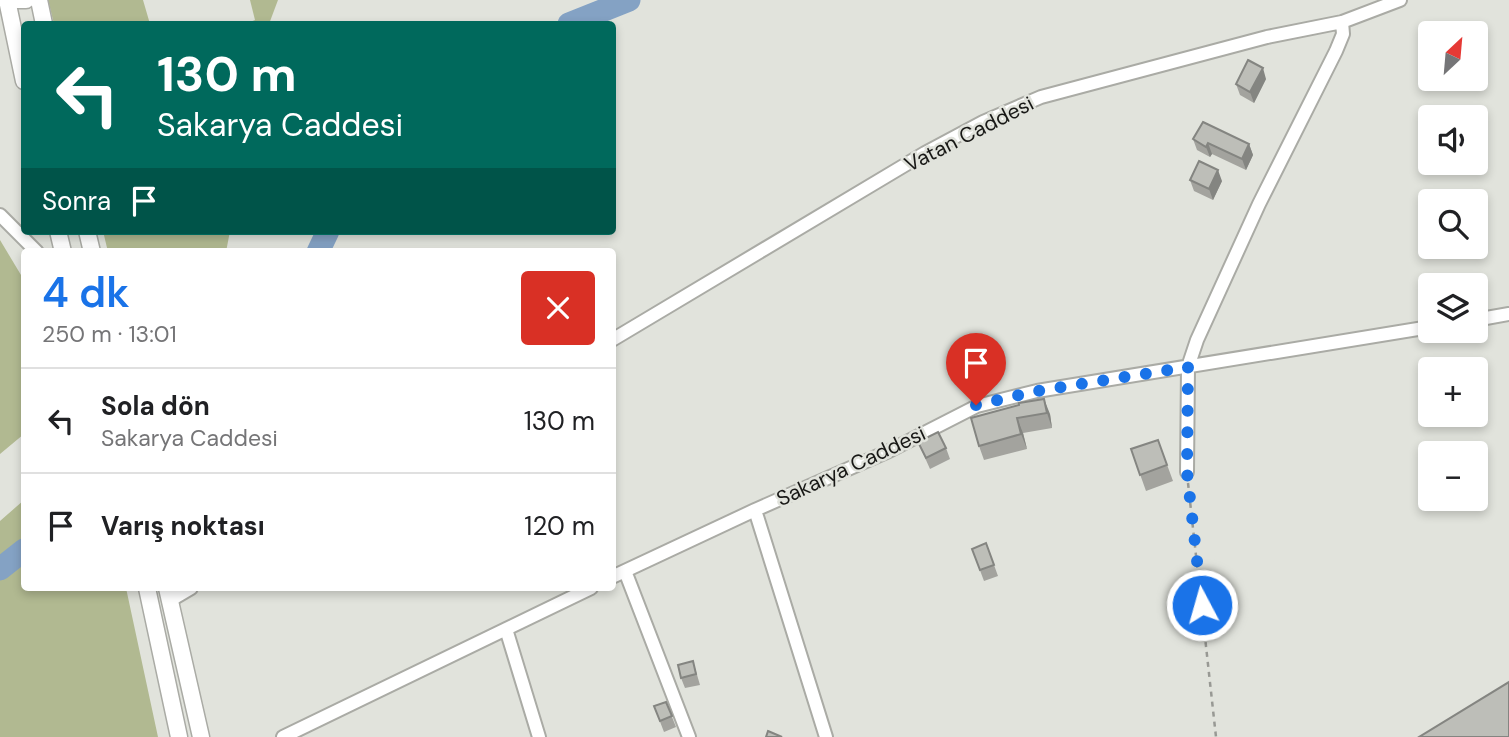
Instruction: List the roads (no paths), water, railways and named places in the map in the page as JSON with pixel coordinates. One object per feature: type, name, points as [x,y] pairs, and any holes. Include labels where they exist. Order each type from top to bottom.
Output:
[{"type":"main road","points":[[7,0],[21,67]]},
{"type":"main road","points":[[14,0],[26,0]]},
{"type":"main road","points":[[39,0],[43,21]]},
{"type":"main road","points":[[148,591],[178,737]]},
{"type":"main road","points":[[168,595],[201,737]]},
{"type":"street","name":"Vatan Caddesi","points":[[616,338],[925,153],[983,122],[1029,102],[1141,69],[1267,37],[1342,22],[1400,0]]},
{"type":"street","points":[[1187,472],[1188,367],[1197,340],[1254,216],[1336,51],[1343,34],[1342,22]]},
{"type":"street","points":[[0,215],[33,248]]},
{"type":"street","points":[[1488,318],[1509,314]]},
{"type":"street","name":"Sakarya Caddesi","points":[[619,574],[889,451],[976,405],[1037,391],[1418,329]]},
{"type":"street","points":[[755,510],[826,737]]},
{"type":"street","points":[[619,574],[688,737]]},
{"type":"street","points":[[283,737],[585,591]]},
{"type":"street","points":[[506,629],[540,737]]},
{"type":"waterway","points":[[576,21],[629,0]]},
{"type":"waterway","points":[[320,248],[326,235]]},
{"type":"waterway","points":[[0,569],[21,552]]}]
